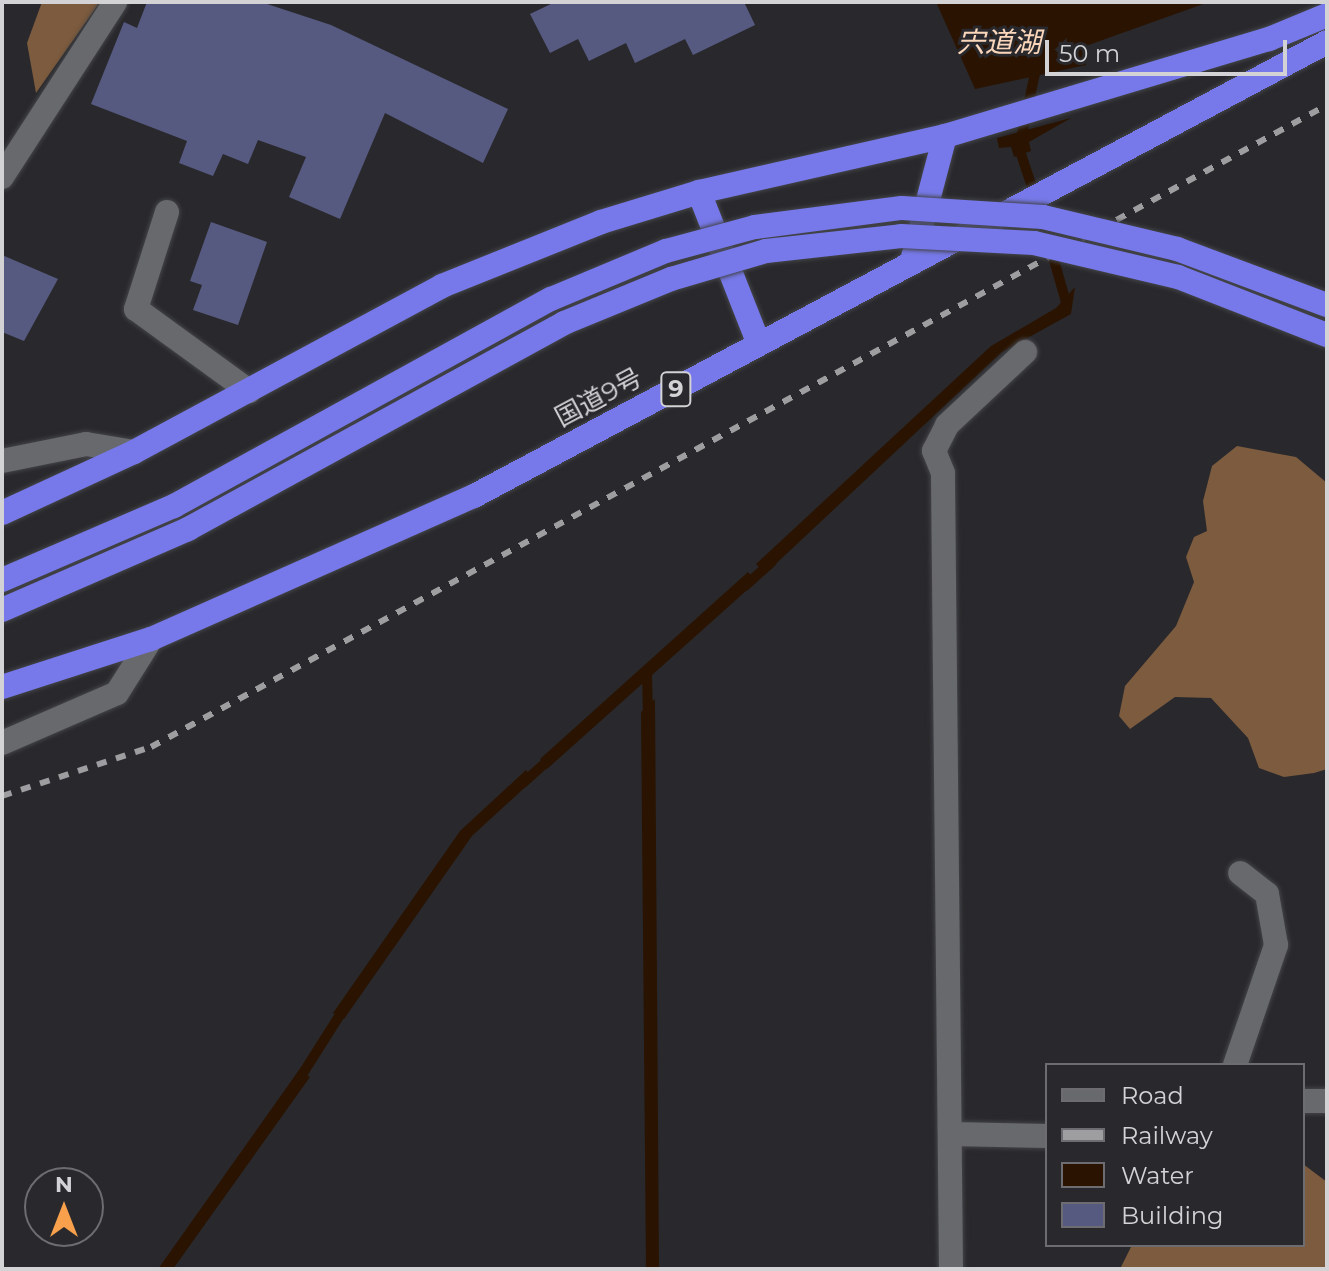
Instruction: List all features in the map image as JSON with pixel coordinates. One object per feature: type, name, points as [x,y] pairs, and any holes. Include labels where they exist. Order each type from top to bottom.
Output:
[{"type":"highway","points":[[2,513],[134,452],[442,286],[699,192],[945,136],[1095,93],[1327,15]]},
{"type":"highway","name":"国道9号","points":[[2,687],[151,639],[474,496],[1327,42]]},
{"type":"highway","points":[[912,264],[945,136]]},
{"type":"highway","points":[[699,192],[759,344]]},
{"type":"highway","points":[[2,580],[174,506],[551,299],[666,251],[755,227],[902,208],[1043,217],[1177,249],[1327,305]]},
{"type":"highway","points":[[2,610],[188,529],[564,323],[671,279],[766,251],[901,236],[1034,243],[1178,277],[1327,335]]},
{"type":"street","points":[[2,177],[115,2]]},
{"type":"street","points":[[167,212],[136,309],[249,391]]},
{"type":"street","points":[[951,1269],[943,473],[934,451],[947,425],[1025,352]]},
{"type":"street","points":[[2,461],[86,444],[134,452]]},
{"type":"street","points":[[2,743],[117,693],[151,639]]},
{"type":"street","points":[[1236,1063],[1276,945],[1267,894],[1240,873]]},
{"type":"street","points":[[1305,1101],[1327,1101]]},
{"type":"street","points":[[951,1134],[1045,1136]]},
{"type":"shaded area","points":[[42,2],[100,2],[36,93],[27,43]]},
{"type":"shaded area","points":[[1237,446],[1296,457],[1327,483],[1327,769],[1314,773],[1284,777],[1259,768],[1248,738],[1211,698],[1175,697],[1130,729],[1119,716],[1125,686],[1176,626],[1194,582],[1186,557],[1194,537],[1207,531],[1203,501],[1212,466]]},
{"type":"shaded area","points":[[1305,1166],[1327,1182],[1327,1269],[1120,1269],[1131,1247],[1305,1247]]},
{"type":"water","name":"宍道湖","points":[[936,2],[1209,2],[1083,47],[1086,65],[975,89]]},
{"type":"water","points":[[1071,118],[1029,142],[1031,151],[1014,157],[1011,147],[999,148],[997,138]]},
{"type":"water","points":[[1075,287],[1071,314],[1002,352],[765,574],[756,564],[991,346],[1056,308]]},
{"type":"water","points":[[748,572],[756,582],[547,769],[540,759]]},
{"type":"water","points":[[655,699],[659,1269],[646,1269],[641,712]]},
{"type":"water","points":[[526,770],[534,779],[472,836],[344,1019],[333,1013],[460,831]]},
{"type":"water","points":[[299,1070],[310,1077],[173,1269],[158,1269]]},
{"type":"building","points":[[147,2],[261,2],[331,25],[508,109],[483,163],[385,113],[340,219],[289,197],[306,157],[258,140],[248,164],[223,154],[213,176],[179,163],[187,141],[91,104],[124,22],[137,28]]},
{"type":"building","points":[[555,2],[744,2],[755,25],[693,55],[685,39],[635,63],[626,43],[589,61],[578,39],[550,53],[530,14]]},
{"type":"building","points":[[211,222],[267,242],[238,325],[193,310],[202,285],[190,281]]},
{"type":"building","points":[[2,255],[58,279],[24,341],[2,332]]},
{"type":"waterway","points":[[1035,196],[1019,148],[1037,64]]},
{"type":"waterway","points":[[1042,218],[1066,302]]},
{"type":"waterway","points":[[745,586],[772,562]]},
{"type":"waterway","points":[[647,672],[648,719]]},
{"type":"waterway","points":[[523,783],[553,756]]},
{"type":"waterway","points":[[298,1081],[345,1007]]},
{"type":"railway","points":[[2,796],[151,747],[1327,105]]}]
